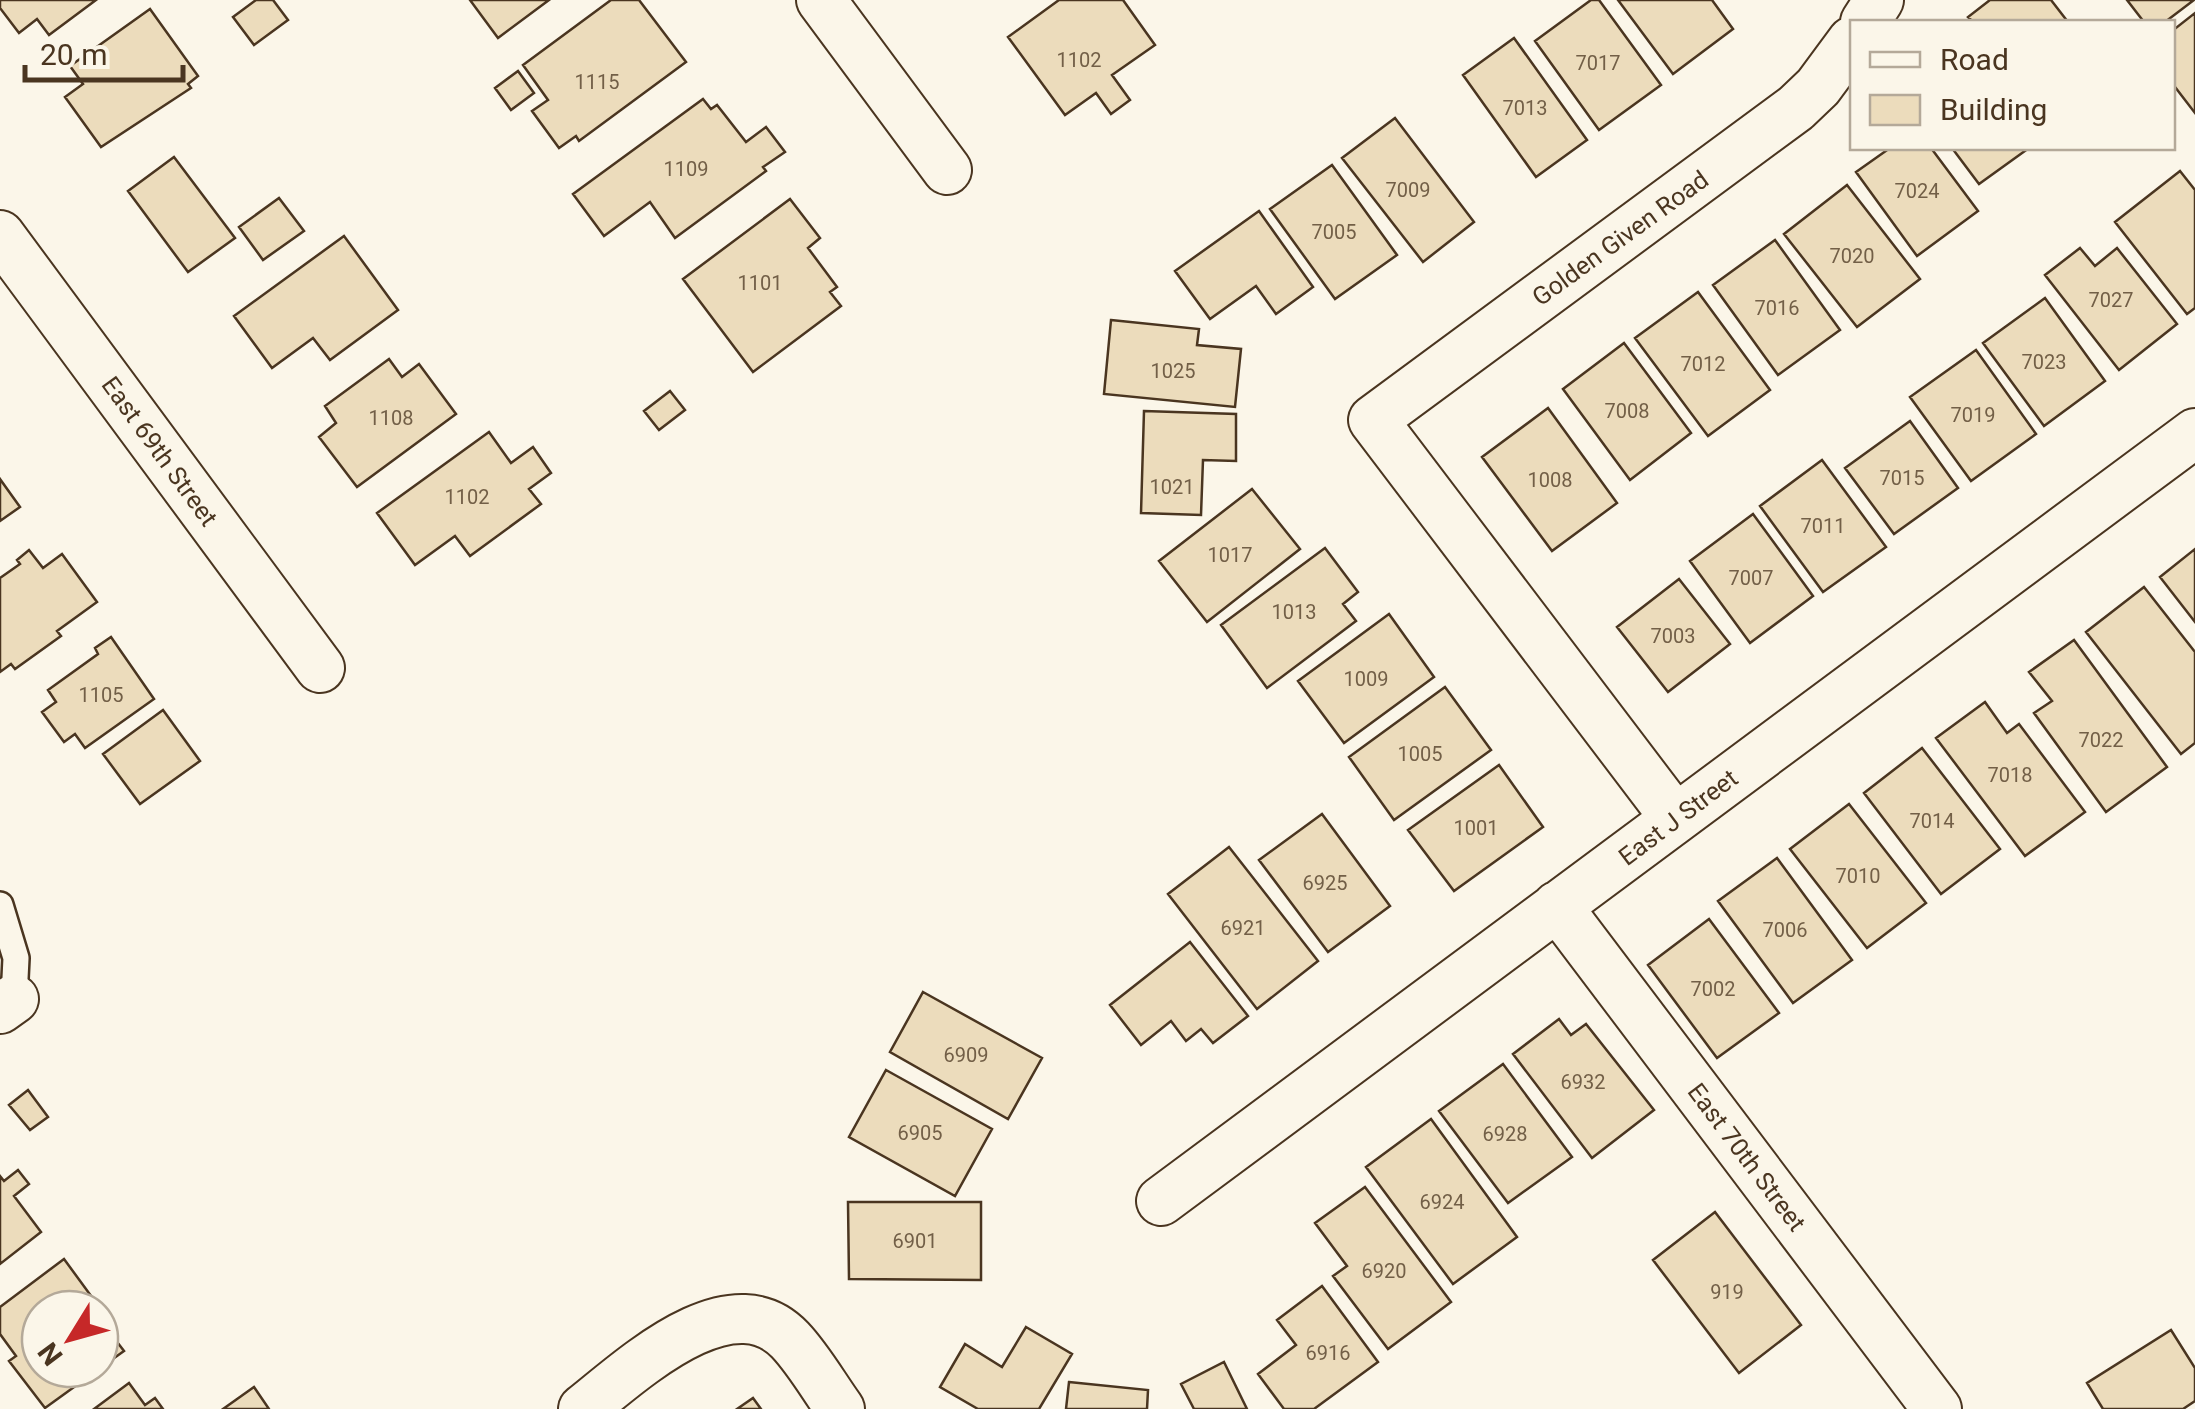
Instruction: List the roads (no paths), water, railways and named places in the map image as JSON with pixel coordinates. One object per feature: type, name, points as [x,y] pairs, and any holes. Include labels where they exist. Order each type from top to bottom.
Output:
[{"type":"street","points":[[821,0],[946,170]]},
{"type":"street","name":"Golden Given Road","points":[[1676,818],[1373,420],[1796,108],[1818,87],[1850,44]]},
{"type":"street","name":"East 69th Street","points":[[0,235],[320,668]]},
{"type":"street","name":"East J Street","points":[[1160,1201],[2195,432]]},
{"type":"street","name":"East 70th Street","points":[[1557,906],[1937,1409]]},
{"type":"street","points":[[582,1409],[648,1359],[699,1327],[730,1319],[755,1320],[788,1337],[840,1409]]},
{"type":"lane","points":[[0,905],[16,958],[7,1004]]}]
